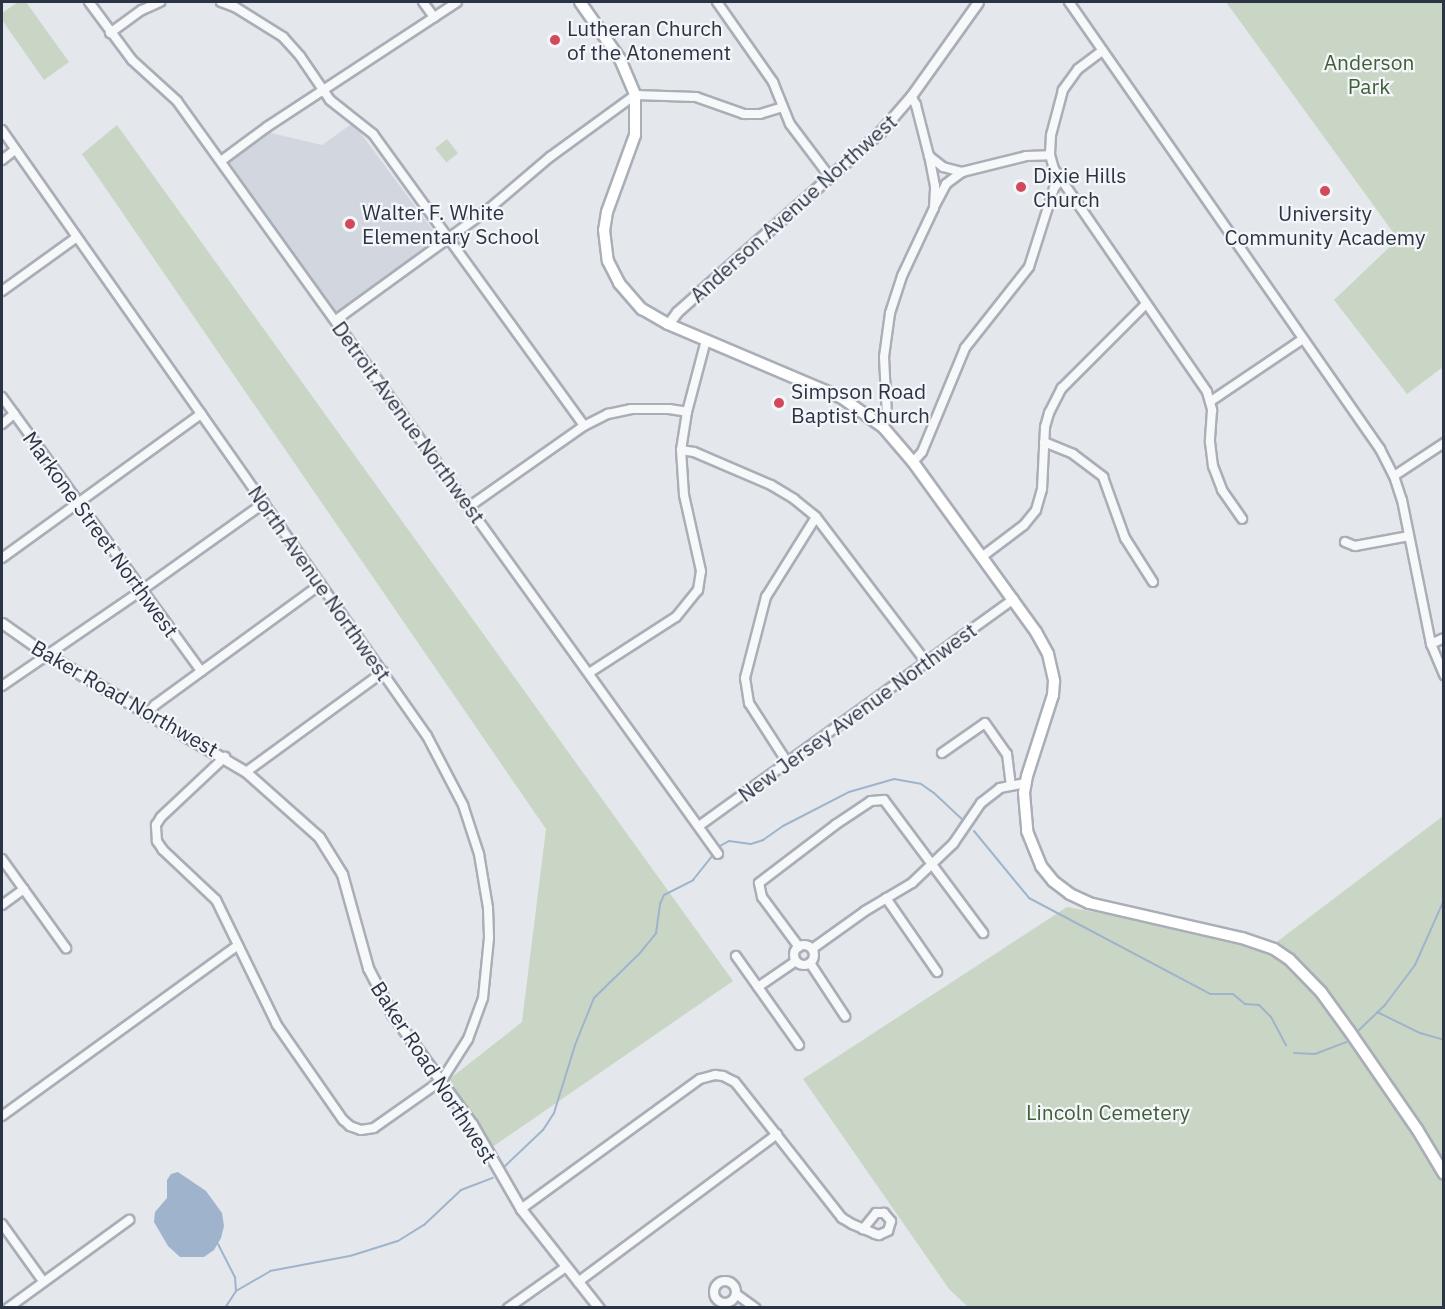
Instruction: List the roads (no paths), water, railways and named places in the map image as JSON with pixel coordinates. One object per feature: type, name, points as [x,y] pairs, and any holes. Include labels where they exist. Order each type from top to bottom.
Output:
[{"type":"main road","points":[[580,2],[621,59],[635,94],[637,118],[635,135],[607,212],[605,248],[613,274],[631,299],[642,309],[668,324],[842,398],[884,427],[983,556],[1014,599],[1048,654],[1054,681],[1053,694],[1026,783],[1024,812],[1033,851],[1053,881],[1070,894],[1089,903],[1242,938],[1274,950],[1289,959],[1321,992],[1350,1032],[1417,1129],[1443,1174]]},
{"type":"street","name":"Detroit Avenue Northwest","points":[[89,2],[132,60],[177,102],[221,161],[715,850]]},
{"type":"street","points":[[110,33],[142,10],[160,2]]},
{"type":"street","points":[[221,2],[235,7],[283,37],[300,56],[338,109],[373,135],[584,426]]},
{"type":"street","points":[[423,2],[434,16]]},
{"type":"street","points":[[221,161],[323,90],[457,2]]},
{"type":"street","points":[[717,2],[773,82],[790,124],[830,177]]},
{"type":"street","name":"Anderson Avenue Northwest","points":[[668,324],[677,312],[880,132],[911,96],[978,2]]},
{"type":"street","points":[[1069,2],[1380,450],[1394,476],[1431,644],[1443,675]]},
{"type":"street","points":[[1102,51],[1078,69],[1063,90],[1051,135],[1050,155],[1060,181],[1211,401],[1210,442],[1213,466],[1222,490],[1242,519]]},
{"type":"street","points":[[336,320],[490,208],[550,157],[635,94],[696,97],[744,114],[760,114],[783,107]]},
{"type":"street","points":[[911,96],[916,105],[929,156],[935,186],[934,208]]},
{"type":"street","name":"North Avenue Northwest","points":[[2,130],[383,672],[427,736],[453,781],[472,829],[485,880],[489,938],[483,998],[468,1039],[442,1080]]},
{"type":"street","points":[[2,160],[15,150]]},
{"type":"street","points":[[884,427],[887,416],[884,357],[890,313],[902,276],[946,184],[962,172],[1026,156],[1050,155]]},
{"type":"street","points":[[929,156],[943,167],[962,172]]},
{"type":"street","points":[[913,462],[922,452],[965,348],[1029,267],[1054,188],[1060,181]]},
{"type":"street","points":[[2,291],[77,237]]},
{"type":"street","points":[[983,556],[1024,525],[1036,510],[1042,489],[1044,442],[1049,413],[1062,388],[1146,304]]},
{"type":"street","points":[[1211,401],[1302,339]]},
{"type":"street","points":[[590,673],[676,617],[698,590],[701,570],[684,495],[681,450],[687,412],[706,340]]},
{"type":"street","name":"Markone Street Northwest","points":[[2,397],[201,671]]},
{"type":"street","points":[[470,506],[584,426],[608,414],[631,409],[669,409],[687,412]]},
{"type":"street","points":[[2,424],[14,414]]},
{"type":"street","points":[[2,558],[201,414]]},
{"type":"street","points":[[1044,442],[1073,454],[1103,477],[1125,537],[1153,582]]},
{"type":"street","points":[[1394,476],[1443,444]]},
{"type":"street","points":[[681,450],[694,452],[771,485],[794,499],[816,517],[926,662]]},
{"type":"street","points":[[2,686],[264,503]]},
{"type":"street","points":[[787,762],[749,703],[745,678],[766,597],[816,517]]},
{"type":"street","points":[[1345,542],[1355,546],[1409,536]]},
{"type":"street","points":[[148,713],[201,671],[321,584]]},
{"type":"street","name":"New Jersey Avenue Northwest","points":[[699,826],[1014,599]]},
{"type":"street","name":"Baker Road Northwest","points":[[2,623],[46,654],[225,757],[306,823],[330,852],[342,874],[361,946],[376,986],[392,1014],[472,1124],[521,1209],[599,1308]]},
{"type":"street","points":[[1431,644],[1443,638]]},
{"type":"street","points":[[246,772],[383,672]]},
{"type":"street","points":[[942,753],[985,723],[1007,754],[1011,786]]},
{"type":"street","points":[[225,757],[161,817],[155,834],[163,850],[216,900],[257,989],[277,1025],[350,1126],[361,1130],[374,1128],[442,1080]]},
{"type":"street","points":[[812,949],[886,898],[912,883],[953,844],[981,803],[1000,788],[1026,783]]},
{"type":"street","points":[[799,947],[762,897],[759,883],[871,801],[884,800],[983,933]]},
{"type":"street","points":[[2,859],[66,948]]},
{"type":"street","points":[[2,905],[24,889]]},
{"type":"street","points":[[886,898],[937,972]]},
{"type":"street","points":[[2,1116],[238,945]]},
{"type":"street","points":[[804,945],[812,949],[814,955],[810,963],[804,965],[796,961],[795,952],[799,947],[804,945]]},
{"type":"street","points":[[736,956],[799,1045]]},
{"type":"street","points":[[758,987],[796,961]]},
{"type":"street","points":[[810,963],[845,1016]]},
{"type":"street","points":[[521,1209],[706,1077],[723,1076],[735,1082],[834,1211],[863,1229]]},
{"type":"street","points":[[578,1282],[777,1134]]},
{"type":"street","points":[[8,1308],[129,1220]]},
{"type":"street","points":[[2,1224],[44,1281]]},
{"type":"street","points":[[508,1308],[566,1267]]},
{"type":"street","points":[[735,1294],[755,1308]]},
{"type":"water","points":[[178,1172],[206,1191],[222,1213],[224,1226],[221,1238],[214,1250],[204,1257],[180,1257],[168,1246],[154,1222],[155,1212],[167,1198],[167,1180],[171,1174]]},
{"type":"waterway","points":[[504,1167],[543,1130],[554,1113],[575,1045],[594,998],[640,953],[656,933],[660,904],[664,895],[693,880],[720,846],[729,841],[751,844],[763,840],[783,826],[849,792],[894,779],[921,784],[962,819]]},
{"type":"waterway","points":[[974,831],[1029,898],[1210,994],[1233,994],[1245,1004],[1259,1005],[1271,1017],[1286,1045]]},
{"type":"waterway","points":[[1357,1032],[1385,1005],[1415,965],[1444,900]]},
{"type":"waterway","points":[[1377,1012],[1420,1033],[1444,1040]]},
{"type":"waterway","points":[[1294,1053],[1315,1054],[1347,1042]]},
{"type":"waterway","points":[[225,1308],[236,1291],[270,1271],[350,1256],[398,1241],[424,1225],[461,1190],[493,1178]]},
{"type":"waterway","points":[[218,1244],[235,1277],[236,1291]]},
{"type":"place","name":"Lutheran Church of the Atonement","points":[[555,40]]},
{"type":"place","name":"Dixie Hills Church","points":[[1021,187]]},
{"type":"place","name":"University Community Academy","points":[[1325,191]]},
{"type":"place","name":"Walter F. White Elementary School","points":[[350,224]]},
{"type":"place","name":"Simpson Road Baptist Church","points":[[779,403]]},
{"type":"park label","name":"Anderson Park","points":[[1369,74]]},
{"type":"park label","name":"Lincoln Cemetery","points":[[1108,1112]]}]
